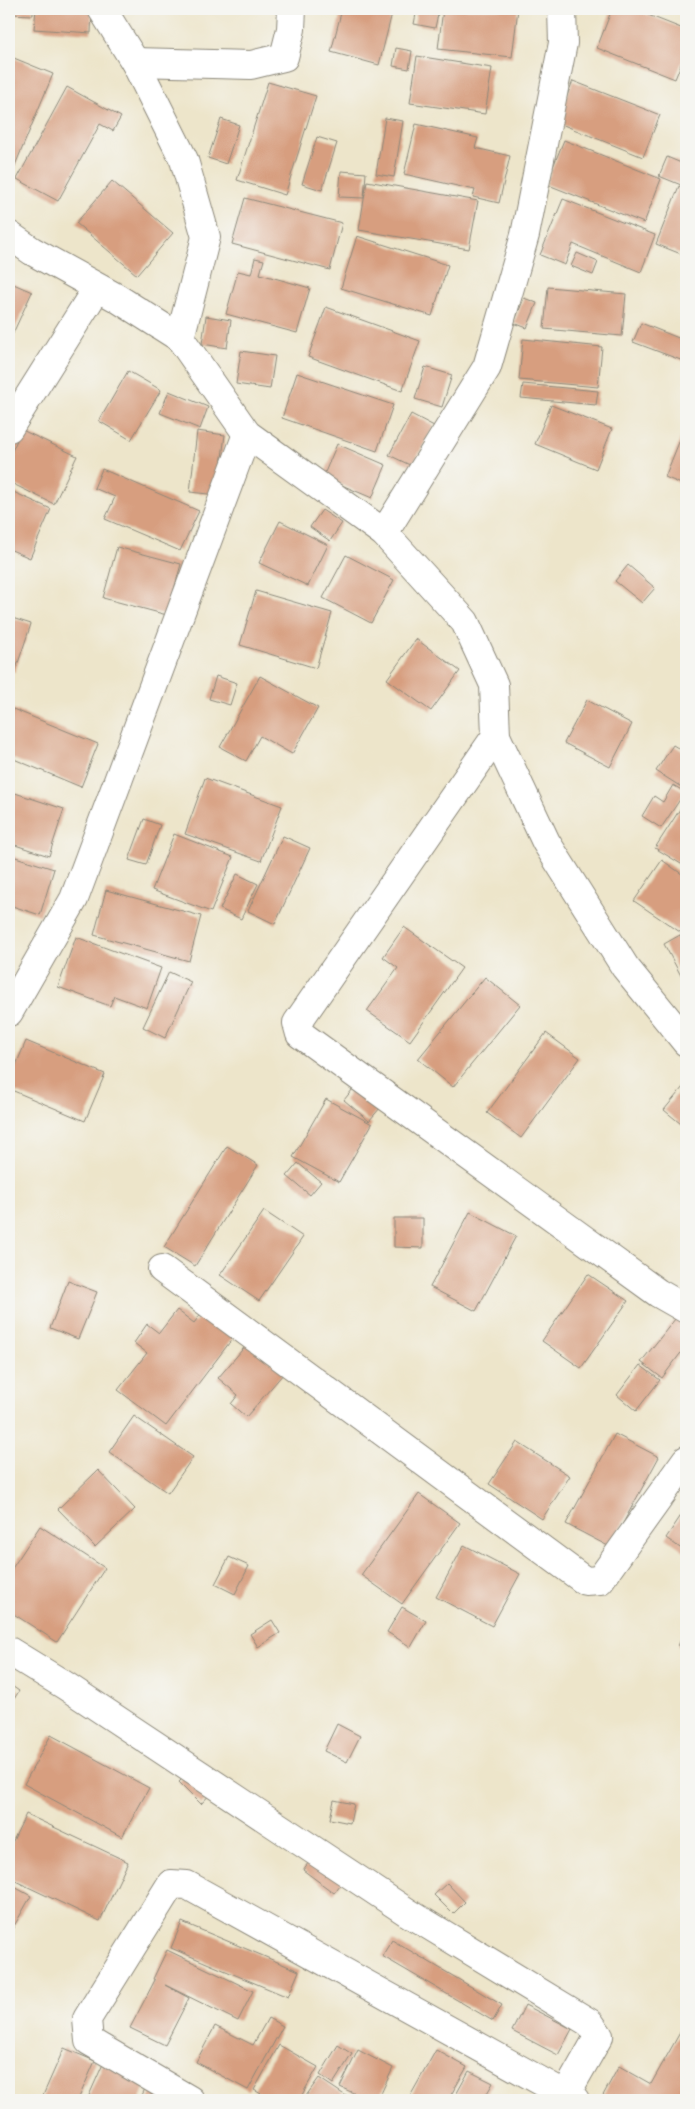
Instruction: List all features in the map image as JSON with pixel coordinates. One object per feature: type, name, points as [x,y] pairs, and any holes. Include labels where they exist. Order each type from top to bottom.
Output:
[{"type":"street","points":[[102,9],[135,62],[184,160],[206,237],[180,338]]},
{"type":"street","points":[[135,62],[251,65],[284,57],[291,29],[292,9]]},
{"type":"street","points":[[384,533],[487,367],[524,235],[563,43],[562,9]]},
{"type":"street","points":[[9,235],[32,251],[117,298],[180,338],[248,434],[384,533],[465,622],[494,684],[496,736],[546,842],[625,967],[686,1042]]},
{"type":"street","points":[[9,428],[97,288]]},
{"type":"street","points":[[9,1012],[74,899],[248,434]]},
{"type":"street","points":[[496,736],[297,1023],[298,1028],[300,1034],[650,1288],[686,1309]]},
{"type":"street","points":[[162,1269],[585,1581],[600,1580],[686,1460]]},
{"type":"street","points":[[9,1651],[66,1686],[407,1912],[590,2023],[599,2036],[571,2097],[187,1884],[171,1884],[87,2019],[89,2041],[190,2100]]},
{"type":"building","points":[[9,9],[33,9],[33,15],[9,14]]},
{"type":"building","points":[[36,9],[92,9],[91,33],[34,29]]},
{"type":"building","points":[[342,9],[393,9],[379,65],[331,52]]},
{"type":"building","points":[[417,9],[439,9],[435,28],[414,24]]},
{"type":"building","points":[[443,9],[518,9],[512,57],[438,49]]},
{"type":"building","points":[[612,9],[633,9],[686,30],[686,52],[675,79],[597,48]]},
{"type":"building","points":[[396,48],[412,51],[409,69],[393,66]]},
{"type":"building","points":[[9,56],[53,74],[11,175],[9,174]]},
{"type":"building","points":[[417,56],[492,68],[485,114],[410,103]]},
{"type":"building","points":[[573,81],[660,115],[643,157],[556,122]]},
{"type":"building","points":[[268,82],[316,96],[285,195],[237,180]]},
{"type":"building","points":[[67,87],[121,117],[113,131],[100,124],[58,201],[17,179]]},
{"type":"building","points":[[385,118],[403,121],[394,177],[376,174]]},
{"type":"building","points":[[221,119],[239,125],[226,164],[208,158]]},
{"type":"building","points":[[416,124],[478,138],[475,148],[510,156],[499,203],[473,197],[475,190],[404,174]]},
{"type":"building","points":[[317,137],[337,143],[322,190],[302,184]]},
{"type":"building","points":[[564,140],[661,179],[644,223],[546,184]]},
{"type":"building","points":[[667,157],[686,165],[686,187],[659,176]]},
{"type":"building","points":[[341,171],[366,173],[364,198],[339,197]]},
{"type":"building","points":[[112,181],[173,233],[137,275],[76,223]]},
{"type":"building","points":[[367,181],[478,201],[469,249],[359,230]]},
{"type":"building","points":[[679,186],[686,189],[686,256],[656,244]]},
{"type":"building","points":[[245,198],[342,223],[330,270],[232,244]]},
{"type":"building","points":[[563,199],[655,235],[641,272],[573,244],[565,265],[540,255]]},
{"type":"building","points":[[357,236],[448,265],[432,316],[341,288]]},
{"type":"building","points":[[577,253],[598,262],[593,275],[571,266]]},
{"type":"building","points":[[255,258],[264,260],[260,274],[310,288],[297,333],[226,314],[238,271],[251,274]]},
{"type":"building","points":[[9,282],[32,292],[9,342]]},
{"type":"building","points":[[548,287],[626,294],[622,336],[544,329]]},
{"type":"building","points":[[524,298],[537,303],[527,328],[514,323]]},
{"type":"building","points":[[326,307],[420,341],[402,391],[308,357]]},
{"type":"building","points":[[206,316],[231,320],[227,348],[202,344]]},
{"type":"building","points":[[641,323],[686,341],[686,362],[633,342]]},
{"type":"building","points":[[523,339],[602,347],[598,387],[519,380]]},
{"type":"building","points":[[241,351],[275,356],[270,389],[236,384]]},
{"type":"building","points":[[425,367],[452,375],[442,407],[415,399]]},
{"type":"building","points":[[128,371],[161,390],[131,440],[99,421]]},
{"type":"building","points":[[297,373],[393,405],[377,451],[282,418]]},
{"type":"building","points":[[523,384],[598,391],[596,405],[521,398]]},
{"type":"building","points":[[169,391],[208,407],[200,429],[160,413]]},
{"type":"building","points":[[551,405],[612,429],[596,469],[535,444]]},
{"type":"building","points":[[411,414],[434,426],[412,466],[389,455]]},
{"type":"building","points":[[686,425],[686,486],[665,477]]},
{"type":"building","points":[[22,430],[77,456],[54,504],[9,482],[9,457]]},
{"type":"building","points":[[197,431],[225,435],[217,495],[190,492]]},
{"type":"building","points":[[337,444],[386,465],[372,498],[323,477]]},
{"type":"building","points":[[102,469],[199,511],[180,551],[105,519],[115,497],[94,488]]},
{"type":"building","points":[[9,490],[51,509],[30,558],[9,549]]},
{"type":"building","points":[[322,510],[342,523],[330,541],[310,527]]},
{"type":"building","points":[[280,521],[328,545],[308,586],[259,563]]},
{"type":"building","points":[[117,547],[181,564],[167,615],[103,598]]},
{"type":"building","points":[[346,555],[394,580],[371,623],[323,598]]},
{"type":"building","points":[[628,565],[655,588],[642,603],[615,581]]},
{"type":"building","points":[[256,591],[332,613],[316,668],[240,645]]},
{"type":"building","points":[[9,617],[31,624],[15,672],[9,670]]},
{"type":"building","points":[[416,639],[460,671],[431,711],[387,679]]},
{"type":"building","points":[[216,676],[237,683],[230,705],[209,699]]},
{"type":"building","points":[[260,676],[318,708],[292,754],[260,736],[246,761],[220,747]]},
{"type":"building","points":[[587,700],[632,724],[610,767],[564,743]]},
{"type":"building","points":[[13,709],[98,744],[81,787],[9,757],[9,718]]},
{"type":"building","points":[[673,745],[686,753],[686,790],[656,771]]},
{"type":"building","points":[[205,778],[282,806],[261,861],[185,834]]},
{"type":"building","points":[[673,785],[685,792],[661,828],[642,816],[654,796],[663,802]]},
{"type":"building","points":[[9,791],[64,809],[49,856],[9,843]]},
{"type":"building","points":[[684,803],[686,805],[686,867],[655,848]]},
{"type":"building","points":[[144,819],[160,825],[146,865],[129,860]]},
{"type":"building","points":[[174,834],[233,857],[211,912],[152,890]]},
{"type":"building","points":[[283,836],[310,848],[275,924],[248,911]]},
{"type":"building","points":[[9,855],[54,869],[40,915],[9,905]]},
{"type":"building","points":[[662,860],[686,877],[686,936],[634,901]]},
{"type":"building","points":[[237,874],[258,884],[241,919],[220,909]]},
{"type":"building","points":[[106,890],[201,916],[189,961],[94,935]]},
{"type":"building","points":[[404,927],[462,968],[410,1041],[367,1011],[398,968],[383,957]]},
{"type":"building","points":[[680,935],[686,947],[686,985],[664,944]]},
{"type":"building","points":[[76,937],[161,968],[147,1008],[114,996],[110,1006],[58,987]]},
{"type":"building","points":[[169,972],[191,982],[165,1038],[143,1027]]},
{"type":"building","points":[[485,977],[520,1005],[453,1087],[418,1059]]},
{"type":"building","points":[[546,1033],[580,1058],[521,1138],[487,1113]]},
{"type":"building","points":[[26,1041],[105,1074],[85,1121],[9,1089],[9,1082]]},
{"type":"building","points":[[361,1079],[386,1101],[369,1121],[344,1100]]},
{"type":"building","points":[[683,1087],[686,1090],[686,1128],[664,1110]]},
{"type":"building","points":[[326,1099],[372,1124],[339,1182],[293,1157]]},
{"type":"building","points":[[227,1146],[258,1165],[195,1266],[164,1247]]},
{"type":"building","points":[[298,1163],[321,1182],[310,1195],[287,1176]]},
{"type":"building","points":[[264,1211],[303,1237],[259,1301],[220,1275]]},
{"type":"building","points":[[470,1212],[516,1236],[476,1311],[430,1287]]},
{"type":"building","points":[[394,1218],[423,1218],[423,1248],[394,1247]]},
{"type":"building","points":[[588,1274],[628,1301],[581,1368],[542,1341]]},
{"type":"building","points":[[68,1281],[97,1292],[78,1339],[50,1328]]},
{"type":"building","points":[[177,1310],[194,1323],[204,1310],[236,1334],[166,1426],[118,1390],[147,1353],[134,1343],[147,1324],[159,1333]]},
{"type":"building","points":[[679,1314],[686,1320],[686,1346],[662,1378],[641,1362]]},
{"type":"building","points":[[248,1343],[284,1373],[246,1417],[231,1404],[238,1395],[218,1378]]},
{"type":"building","points":[[640,1365],[660,1380],[636,1411],[617,1395]]},
{"type":"building","points":[[134,1416],[193,1457],[168,1493],[109,1452]]},
{"type":"building","points":[[615,1434],[659,1457],[610,1547],[566,1524]]},
{"type":"building","points":[[517,1442],[570,1476],[542,1519],[489,1484]]},
{"type":"building","points":[[98,1470],[135,1509],[95,1547],[58,1509]]},
{"type":"building","points":[[419,1494],[460,1523],[402,1604],[361,1575]]},
{"type":"building","points":[[684,1511],[686,1513],[686,1552],[666,1538]]},
{"type":"building","points":[[40,1526],[105,1568],[57,1642],[9,1611],[9,1573]]},
{"type":"building","points":[[464,1545],[520,1574],[492,1626],[436,1597]]},
{"type":"building","points":[[229,1557],[249,1566],[235,1594],[215,1584]]},
{"type":"building","points":[[402,1607],[426,1621],[411,1647],[387,1632]]},
{"type":"building","points":[[272,1620],[280,1633],[258,1647],[250,1634]]},
{"type":"building","points":[[686,1628],[686,1650],[678,1646]]},
{"type":"building","points":[[9,1684],[19,1691],[9,1707]]},
{"type":"building","points":[[337,1724],[360,1736],[347,1762],[324,1751]]},
{"type":"building","points":[[51,1735],[149,1788],[122,1837],[24,1784]]},
{"type":"building","points":[[191,1770],[213,1791],[201,1804],[179,1782]]},
{"type":"building","points":[[334,1800],[354,1804],[350,1823],[330,1819]]},
{"type":"building","points":[[26,1814],[128,1862],[100,1921],[9,1878],[9,1849]]},
{"type":"building","points":[[314,1855],[346,1877],[334,1893],[303,1870]]},
{"type":"building","points":[[447,1883],[465,1902],[453,1914],[434,1895]]},
{"type":"building","points":[[9,1884],[31,1896],[9,1935]]},
{"type":"building","points":[[182,1922],[299,1971],[288,1997],[171,1948]]},
{"type":"building","points":[[392,1940],[502,2005],[493,2021],[382,1956]]},
{"type":"building","points":[[167,1950],[253,1991],[238,2021],[165,1985],[189,1998],[165,2045],[130,2028],[155,1980],[153,1979]]},
{"type":"building","points":[[525,2005],[572,2029],[558,2055],[512,2031]]},
{"type":"building","points":[[268,2018],[283,2026],[248,2090],[196,2062],[215,2026],[253,2045]]},
{"type":"building","points":[[686,2022],[686,2100],[601,2099],[619,2066],[651,2084]]},
{"type":"building","points":[[279,2045],[318,2067],[299,2100],[272,2100],[254,2090]]},
{"type":"building","points":[[338,2045],[352,2054],[333,2084],[320,2075]]},
{"type":"building","points":[[64,2048],[95,2061],[78,2100],[41,2100]]},
{"type":"building","points":[[358,2050],[393,2068],[378,2100],[369,2100],[340,2087]]},
{"type":"building","points":[[436,2050],[467,2067],[448,2100],[408,2100]]},
{"type":"building","points":[[103,2064],[147,2084],[140,2100],[87,2100]]},
{"type":"building","points":[[469,2071],[493,2083],[483,2100],[453,2100]]},
{"type":"building","points":[[319,2078],[352,2100],[303,2100]]},
{"type":"building","points":[[152,2093],[168,2100],[149,2100]]}]
